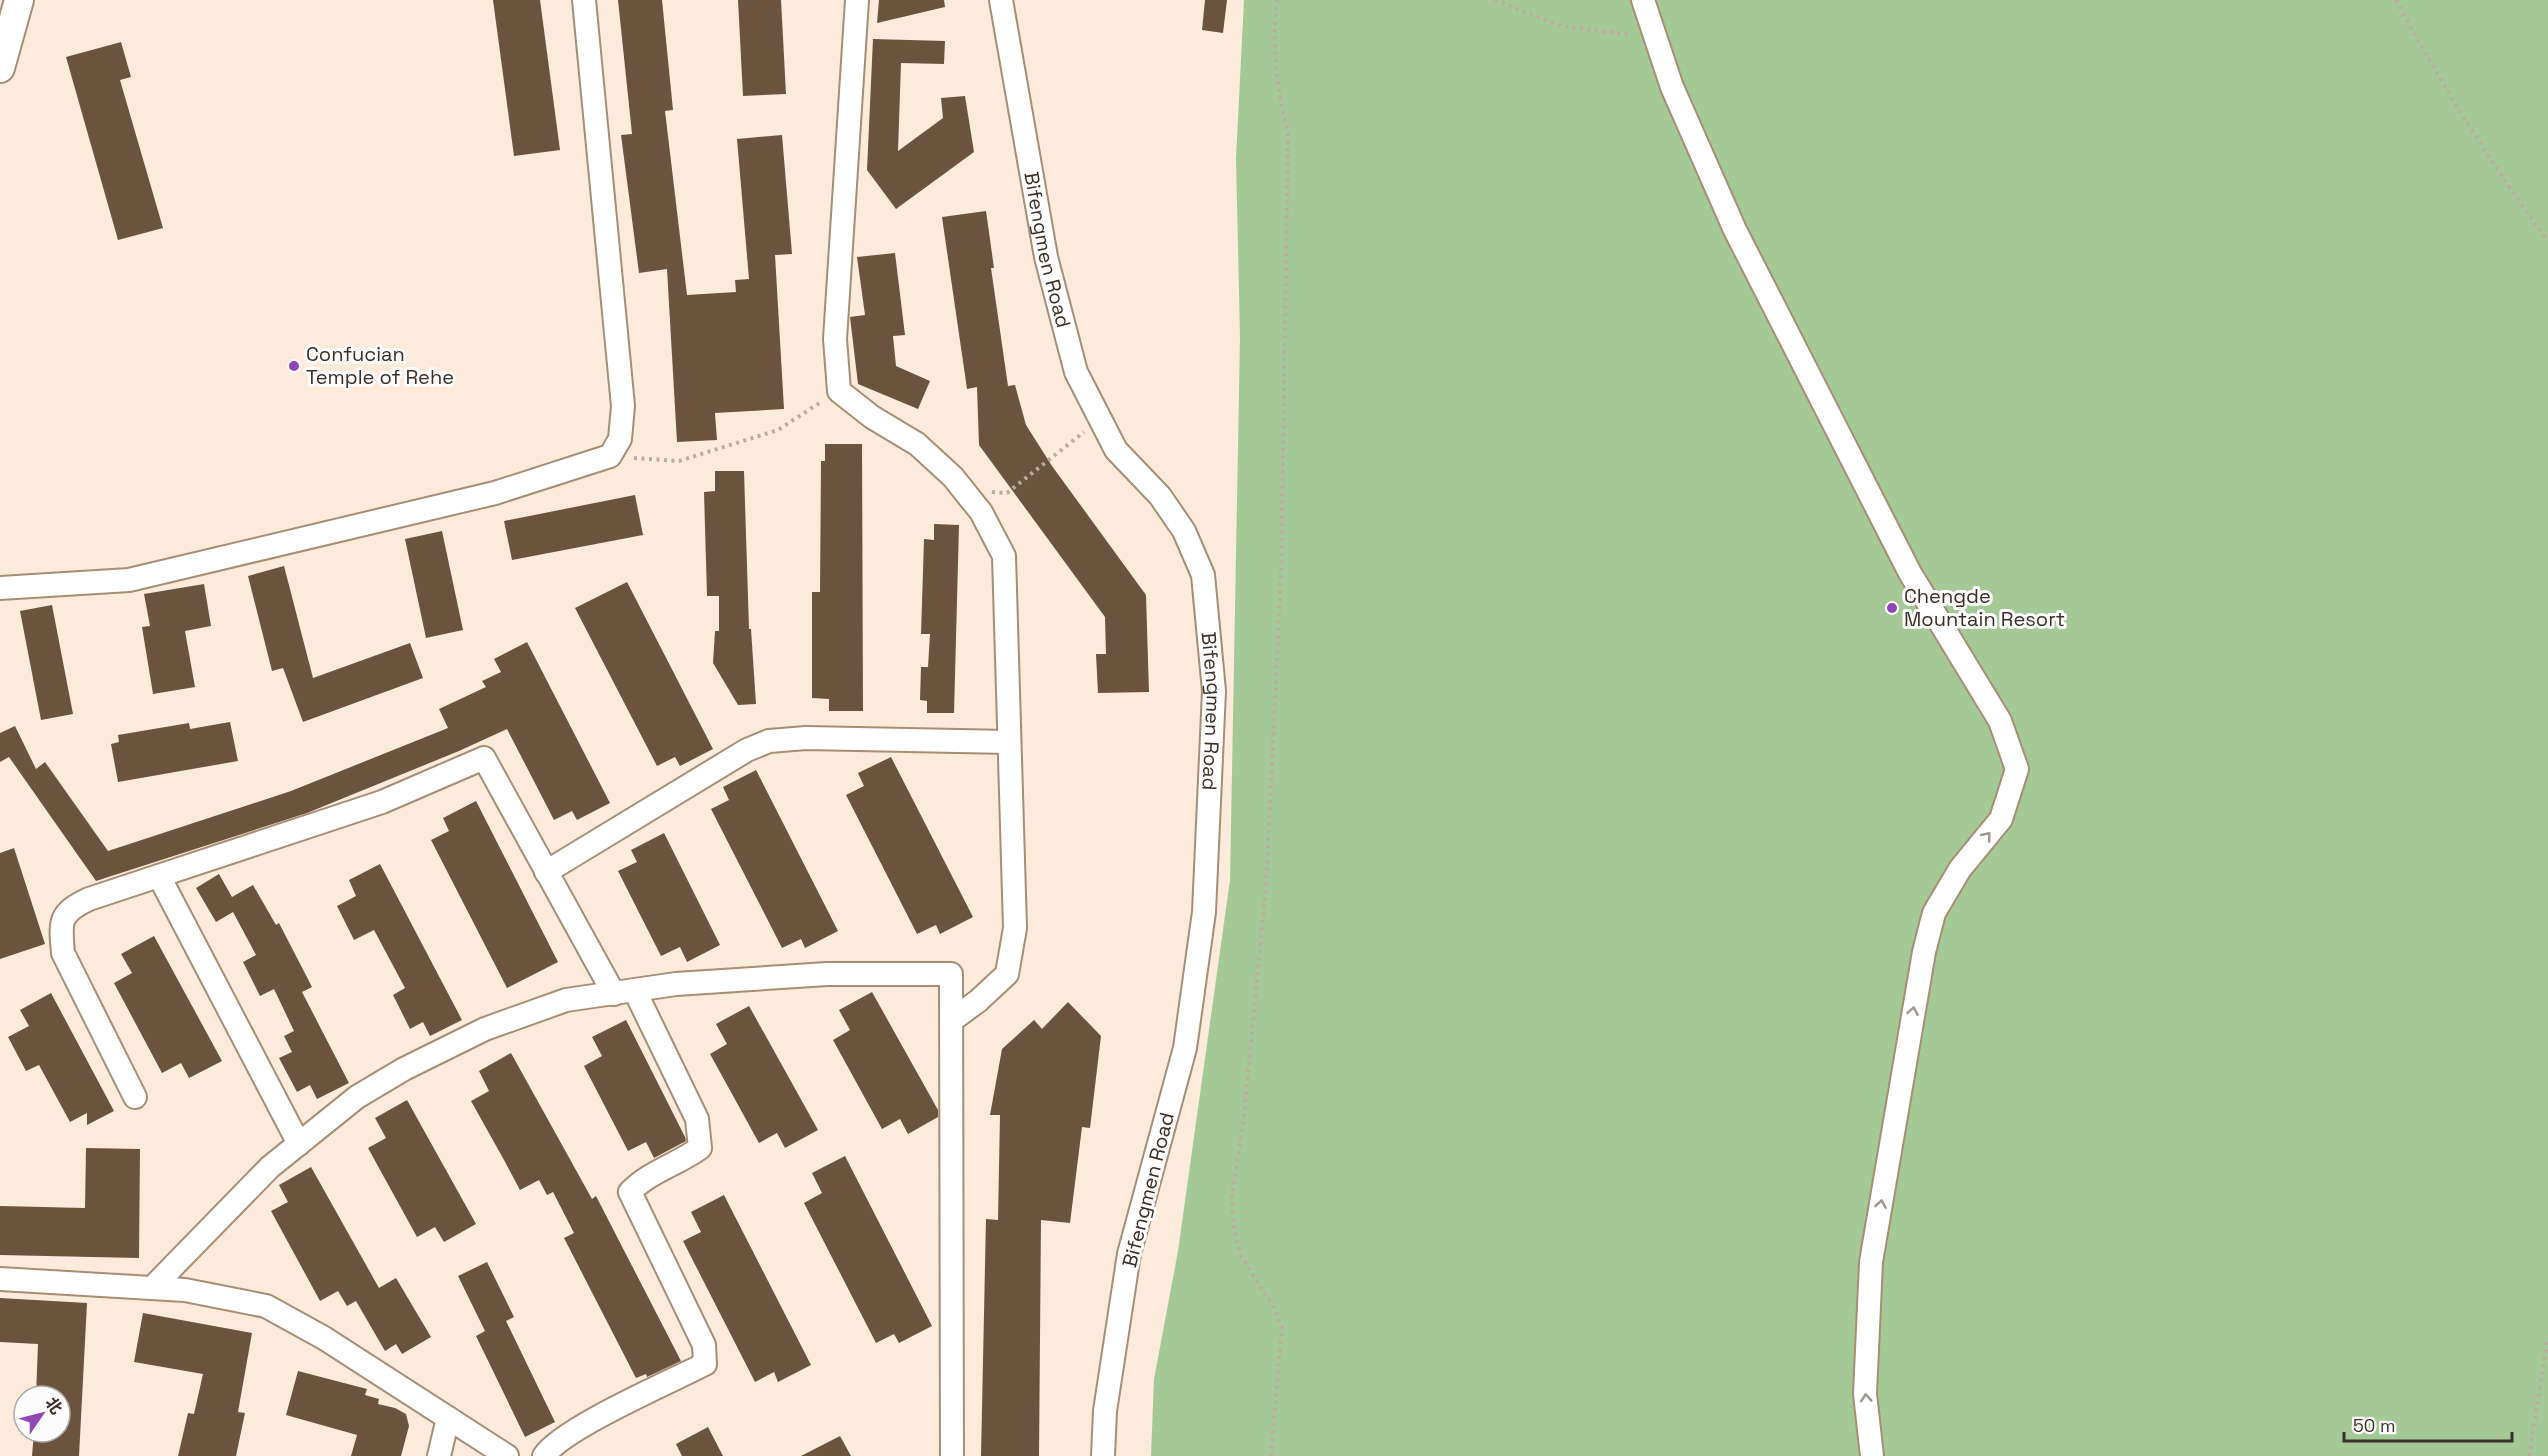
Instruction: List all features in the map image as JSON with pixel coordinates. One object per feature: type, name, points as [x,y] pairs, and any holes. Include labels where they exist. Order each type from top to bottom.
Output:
[{"type":"main road","points":[[0,68],[19,0]]},
{"type":"street","points":[[0,588],[129,580],[495,493],[610,456],[620,439],[622,406],[584,0]]},
{"type":"street","points":[[857,0],[835,339],[839,392],[872,417],[917,444],[953,477],[981,512],[1004,556],[1015,928],[1007,974],[978,1001],[952,1020]]},
{"type":"street","name":"Bifengmen Road","points":[[1001,0],[1046,257],[1076,372],[1116,450],[1160,496],[1184,531],[1203,575],[1214,691],[1204,912],[1185,1048],[1129,1254],[1105,1411],[1103,1456]]},
{"type":"street","points":[[1643,0],[1672,87],[1735,231],[1910,573],[2000,721],[2017,769],[2001,819],[1960,869],[1934,913],[1924,952],[1871,1262],[1865,1394],[1872,1456]]},
{"type":"street","points":[[546,872],[747,750],[769,741],[806,738],[1009,742]]},
{"type":"street","points":[[135,1097],[63,953],[61,926],[71,908],[89,899],[382,802],[484,758],[546,872],[624,992],[697,1119],[700,1148],[682,1161],[640,1182],[630,1192],[704,1345],[705,1364],[571,1432],[549,1449],[544,1456]]},
{"type":"street","points":[[159,876],[299,1144]]},
{"type":"street","points":[[152,1288],[270,1167],[357,1097],[404,1069],[485,1029],[566,1000],[676,984],[827,974],[951,974],[952,1456]]},
{"type":"street","points":[[0,1279],[185,1290],[266,1306],[324,1338],[507,1456]]},
{"type":"street","points":[[439,1456],[448,1418]]},
{"type":"path","points":[[1271,1456],[1282,1327],[1273,1306],[1242,1256],[1234,1230],[1232,1197],[1243,1126],[1266,885],[1281,578],[1288,133],[1276,80],[1273,34],[1277,0]]},
{"type":"path","points":[[1495,0],[1561,26],[1656,39]]},
{"type":"path","points":[[2396,0],[2427,57],[2482,147],[2548,241]]},
{"type":"path","points":[[610,456],[679,461],[778,430],[839,392]]},
{"type":"path","points":[[987,492],[1007,493],[1100,419]]},
{"type":"path","points":[[2529,1456],[2548,1337]]},
{"type":"green space","name":"Chengde Mountain Resort","points":[[1244,0],[2548,0],[2548,1456],[1151,1456],[1154,1379],[1178,1251],[1230,880],[1240,337],[1236,158]]},
{"type":"building","points":[[493,0],[540,0],[560,150],[514,156]]},
{"type":"building","points":[[618,0],[662,0],[673,110],[665,111],[687,295],[736,292],[735,280],[749,279],[737,139],[782,135],[792,254],[775,255],[784,409],[715,413],[717,440],[677,442],[667,269],[639,273],[621,135],[632,134]]},
{"type":"building","points":[[738,0],[781,0],[786,94],[743,96]]},
{"type":"building","points":[[879,0],[944,0],[945,7],[877,23]]},
{"type":"building","points":[[1205,0],[1227,0],[1223,33],[1202,30]]},
{"type":"building","points":[[873,39],[945,41],[944,64],[901,63],[898,151],[943,118],[941,98],[965,96],[974,152],[896,209],[867,170]]},
{"type":"building","points":[[121,42],[131,77],[120,80],[163,228],[118,240],[66,57]]},
{"type":"building","points":[[986,211],[994,268],[991,268],[1008,386],[1015,385],[1026,425],[1052,466],[1146,595],[1149,692],[1098,693],[1096,654],[1106,654],[1105,617],[979,445],[977,387],[967,389],[942,217]]},
{"type":"building","points":[[895,253],[905,335],[893,336],[896,366],[930,381],[918,409],[858,384],[850,317],[865,315],[857,257]]},
{"type":"building","points":[[825,444],[862,444],[863,711],[829,711],[829,699],[812,698],[812,592],[820,592],[821,461],[825,461]]},
{"type":"building","points":[[715,471],[744,471],[749,629],[751,629],[756,704],[738,705],[713,663],[715,631],[719,631],[719,596],[707,596],[704,492],[715,491]]},
{"type":"building","points":[[635,495],[643,535],[512,560],[504,521]]},
{"type":"building","points":[[934,524],[959,525],[954,713],[927,713],[927,701],[920,700],[921,667],[928,667],[930,634],[921,634],[924,539],[934,540]]},
{"type":"building","points":[[442,531],[463,630],[426,638],[405,539]]},
{"type":"building","points":[[284,566],[313,678],[410,643],[423,678],[303,722],[283,668],[272,671],[248,576]]},
{"type":"building","points":[[627,582],[713,749],[680,766],[675,757],[657,766],[575,608]]},
{"type":"building","points":[[204,584],[211,626],[185,631],[195,687],[153,694],[142,627],[150,626],[144,594]]},
{"type":"building","points":[[52,605],[73,714],[41,720],[20,611]]},
{"type":"building","points":[[527,642],[610,803],[577,820],[572,811],[554,820],[507,729],[307,813],[96,881],[9,757],[0,762],[0,733],[15,726],[36,769],[45,762],[108,851],[291,791],[448,728],[439,709],[486,687],[482,681],[501,672],[494,659]]},
{"type":"building","points":[[230,722],[238,761],[118,782],[111,744],[119,742],[118,735],[189,723],[190,729]]},
{"type":"building","points":[[891,757],[973,917],[940,934],[936,925],[917,934],[846,795],[864,786],[858,773]]},
{"type":"building","points":[[756,770],[838,931],[805,948],[801,939],[782,948],[711,809],[729,800],[723,787]]},
{"type":"building","points":[[476,801],[558,962],[507,988],[431,840],[449,831],[443,818]]},
{"type":"building","points":[[664,833],[720,945],[687,962],[680,947],[661,956],[618,871],[637,862],[631,850]]},
{"type":"building","points":[[14,848],[45,944],[0,959],[0,853]]},
{"type":"building","points":[[380,864],[462,1020],[430,1036],[423,1022],[410,1029],[393,995],[405,988],[374,930],[354,940],[337,906],[356,896],[349,880]]},
{"type":"building","points":[[219,874],[232,897],[253,885],[276,925],[279,923],[312,987],[302,992],[349,1083],[317,1099],[310,1085],[297,1092],[279,1058],[292,1052],[284,1036],[294,1031],[274,989],[260,996],[243,962],[256,955],[233,912],[216,922],[196,888]]},
{"type":"building","points":[[154,936],[222,1061],[189,1078],[181,1063],[162,1073],[114,983],[132,973],[121,954]]},
{"type":"building","points":[[872,992],[938,1110],[938,1117],[908,1134],[900,1119],[882,1129],[833,1040],[850,1030],[839,1010]]},
{"type":"building","points":[[51,993],[114,1111],[87,1125],[87,1113],[70,1122],[39,1065],[26,1071],[8,1037],[29,1026],[20,1010]]},
{"type":"building","points":[[1068,1002],[1101,1036],[1090,1128],[1082,1127],[1070,1223],[1041,1220],[1039,1456],[981,1456],[986,1219],[998,1220],[1000,1115],[990,1115],[1002,1049],[1034,1020],[1042,1029]]},
{"type":"building","points":[[749,1006],[818,1130],[785,1148],[777,1133],[759,1143],[710,1054],[727,1044],[716,1024]]},
{"type":"building","points":[[626,1020],[686,1141],[654,1158],[646,1142],[628,1151],[584,1066],[602,1056],[592,1037]]},
{"type":"building","points":[[511,1053],[592,1199],[596,1196],[681,1361],[647,1377],[646,1374],[636,1378],[564,1238],[574,1233],[553,1192],[547,1195],[539,1180],[520,1190],[471,1101],[489,1091],[479,1071]]},
{"type":"building","points":[[407,1100],[476,1224],[444,1242],[435,1227],[417,1237],[368,1148],[386,1138],[375,1118]]},
{"type":"building","points":[[86,1148],[140,1149],[139,1258],[0,1255],[0,1206],[85,1208]]},
{"type":"building","points":[[845,1156],[932,1326],[899,1343],[894,1334],[876,1343],[804,1203],[822,1193],[812,1173]]},
{"type":"building","points":[[311,1167],[379,1288],[396,1278],[431,1337],[402,1354],[396,1344],[385,1351],[356,1301],[347,1306],[338,1291],[320,1301],[271,1211],[288,1202],[279,1185]]},
{"type":"building","points":[[724,1195],[811,1365],[778,1382],[774,1372],[755,1382],[683,1241],[701,1232],[691,1212]]},
{"type":"building","points":[[487,1262],[514,1317],[506,1321],[555,1422],[525,1437],[476,1336],[485,1331],[458,1276]]},
{"type":"building","points":[[0,1298],[87,1303],[79,1456],[32,1456],[33,1444],[72,1444],[72,1384],[36,1384],[38,1344],[0,1342]]},
{"type":"building","points":[[143,1313],[252,1333],[238,1412],[245,1413],[236,1456],[178,1456],[188,1413],[194,1414],[203,1374],[134,1362]]},
{"type":"building","points":[[298,1371],[367,1389],[365,1395],[379,1399],[378,1404],[395,1408],[406,1414],[409,1426],[401,1456],[351,1456],[357,1435],[286,1415]]},
{"type":"building","points":[[708,1427],[723,1456],[682,1456],[676,1444]]},
{"type":"building","points":[[840,1436],[851,1456],[801,1456]]},
{"type":"place","name":"Confucian Temple of Rehe","points":[[294,366]]},
{"type":"place","name":"Chengde Mountain Resort","points":[[1892,608]]}]
